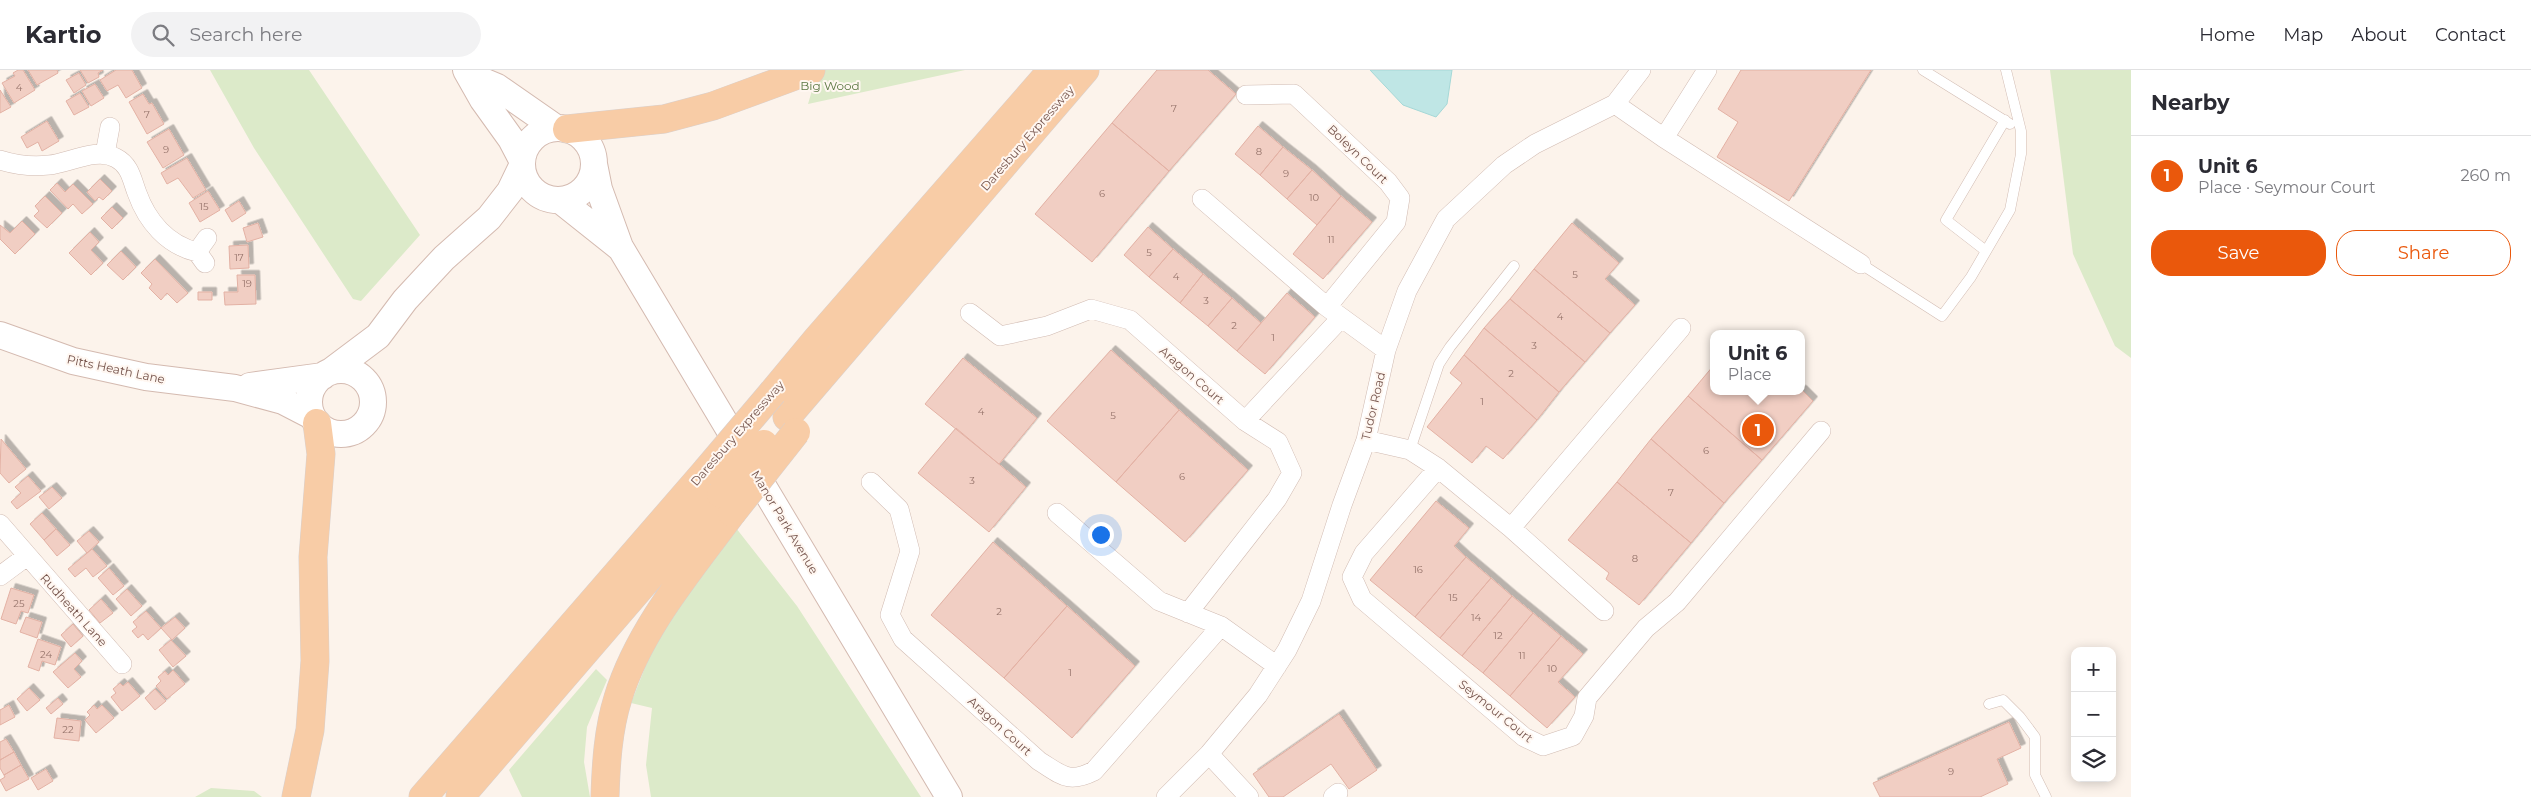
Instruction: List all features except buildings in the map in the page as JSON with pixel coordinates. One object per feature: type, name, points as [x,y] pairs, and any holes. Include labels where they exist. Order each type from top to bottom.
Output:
[{"type":"main road","points":[[562,129],[664,119],[714,106],[811,70]]},
{"type":"main road","name":"Daresbury Expressway","points":[[423,797],[817,339],[1052,70]]},
{"type":"main road","name":"Daresbury Expressway","points":[[726,504],[792,424],[864,328],[1086,70]]},
{"type":"main road","points":[[296,797],[310,730],[315,661],[313,557],[321,454],[315,420]]},
{"type":"main road","points":[[460,797],[726,504]]},
{"type":"main road","points":[[605,797],[607,752],[618,698],[639,647],[726,504]]},
{"type":"street","name":"Tudor Road","points":[[1166,797],[1209,754],[1258,696],[1277,666],[1311,601],[1342,505],[1366,440],[1386,350],[1407,291],[1446,219],[1504,164],[1535,144],[1615,104],[1641,70]]},
{"type":"street","points":[[1664,138],[1707,70]]},
{"type":"street","points":[[469,73],[497,88],[562,129],[578,134],[587,142],[594,164],[588,184],[580,192],[554,199],[530,187],[511,138],[483,100],[469,73]]},
{"type":"street","name":"Boleyn Court","points":[[1245,421],[1334,313],[1396,222],[1400,198],[1388,182],[1294,94],[1246,94]]},
{"type":"street","points":[[1615,104],[1664,138],[1862,264]]},
{"type":"street","points":[[105,154],[110,128]]},
{"type":"street","points":[[522,163],[525,150],[537,135],[562,129]]},
{"type":"street","points":[[0,160],[18,165],[49,165],[105,154],[118,158],[131,173],[147,216],[161,232],[185,249],[203,251]]},
{"type":"street","name":"Pitts Heath Lane","points":[[235,388],[284,383],[326,374],[378,336],[405,300],[444,258],[489,218],[510,191],[522,163]]},
{"type":"street","name":"Manor Park Avenue","points":[[594,164],[602,198],[620,248],[949,797]]},
{"type":"street","name":"Pitts Heath Lane","points":[[489,218],[554,199]]},
{"type":"street","name":"Manor Park Avenue","points":[[554,199],[620,248]]},
{"type":"street","points":[[1202,199],[1334,313],[1386,350]]},
{"type":"street","name":"Aragon Court","points":[[970,312],[1000,336],[1047,326],[1091,309],[1130,320],[1245,421],[1278,442],[1292,473],[1277,499],[1188,613]]},
{"type":"street","points":[[1511,528],[1681,328]]},
{"type":"street","name":"Pitts Heath Lane","points":[[0,335],[73,361],[146,377],[235,388],[283,402],[315,420]]},
{"type":"street","points":[[373,397],[365,380],[348,370],[326,374],[316,382],[309,398],[315,420],[335,433],[345,434],[364,425],[370,416],[373,397],[378,336]]},
{"type":"street","name":"Seymour Court","points":[[1438,468],[1364,554],[1352,577],[1362,599],[1524,737],[1543,746],[1572,736],[1584,716],[1587,698],[1646,628],[1677,602],[1821,430]]},
{"type":"street","points":[[1366,440],[1410,450],[1438,468],[1511,528],[1604,611]]},
{"type":"street","name":"Aragon Court","points":[[871,482],[899,509],[910,551],[890,615],[903,639],[1039,762],[1065,776],[1080,778],[1094,771],[1221,626]]},
{"type":"street","points":[[1057,513],[1159,601],[1221,626],[1277,666]]},
{"type":"street","name":"Rudheath Lane","points":[[0,524],[122,664]]},
{"type":"street","points":[[0,576],[26,556]]},
{"type":"street","points":[[1209,754],[1249,797]]},
{"type":"lane","points":[[1923,70],[2021,131]]},
{"type":"lane","points":[[1862,264],[1942,316],[1971,278],[2010,210],[2021,154],[2021,131],[2006,70]]},
{"type":"lane","points":[[1986,251],[1946,220],[2005,120]]},
{"type":"lane","points":[[1410,450],[1439,364],[1450,347],[1514,266]]},
{"type":"lane","points":[[1989,704],[2003,700],[2020,716],[2035,737],[2035,776],[2046,797]]},
{"type":"green space","points":[[210,70],[309,70],[420,235],[361,301],[353,299],[254,148]]},
{"type":"green space","name":"Big Wood","points":[[818,70],[965,70],[808,104]]},
{"type":"green space","points":[[2050,70],[2131,70],[2131,358],[2115,346],[2073,254]]},
{"type":"green space","points":[[736,528],[797,606],[921,797],[651,797],[646,765],[652,708],[631,703],[648,660],[667,623]]},
{"type":"green space","points":[[596,669],[607,680],[587,727],[584,762],[590,797],[522,797],[509,770]]},
{"type":"green space","points":[[211,788],[254,791],[262,797],[195,797]]},
{"type":"water","points":[[1370,70],[1452,70],[1447,104],[1436,117],[1403,105]]},
{"type":"place","name":"Unit 6","points":[[1758,430]]}]
